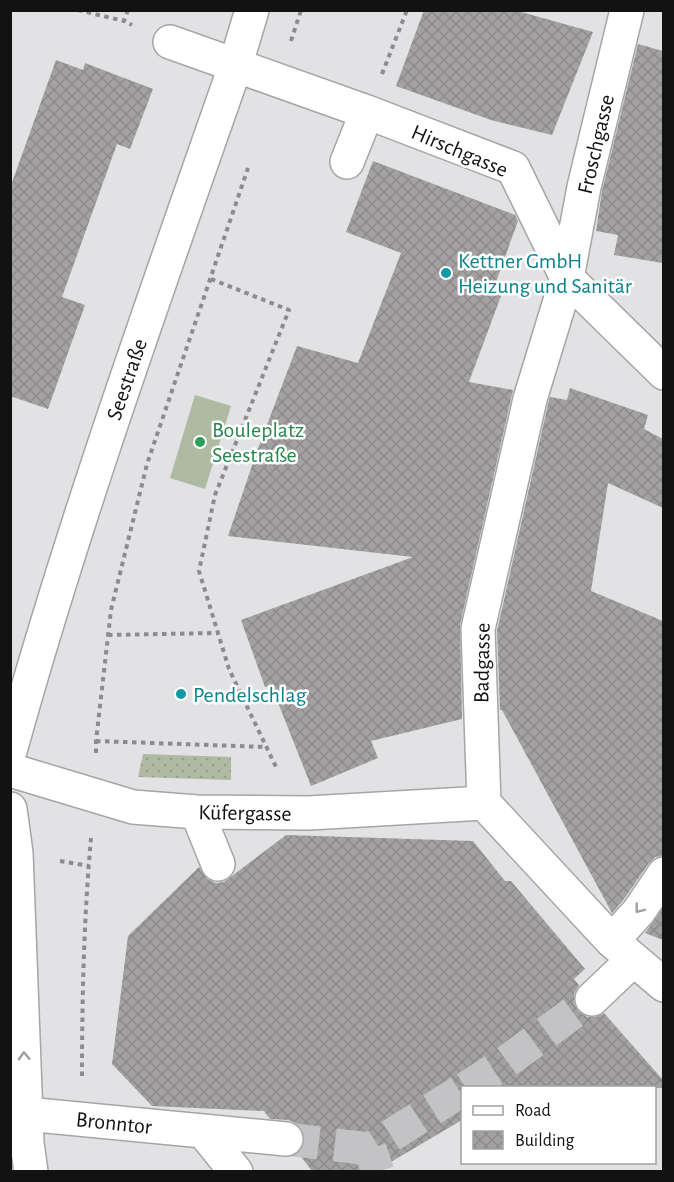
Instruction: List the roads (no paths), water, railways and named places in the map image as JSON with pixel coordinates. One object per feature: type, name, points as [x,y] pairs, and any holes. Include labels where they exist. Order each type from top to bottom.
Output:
[{"type":"street","name":"Seestraße","points":[[10,751],[19,685],[235,67],[252,10]]},
{"type":"street","name":"Froschgasse","points":[[567,278],[584,187],[627,10]]},
{"type":"street","name":"Hirschgasse","points":[[170,42],[367,112],[513,168],[567,278],[663,373]]},
{"type":"street","points":[[347,162],[367,112]]},
{"type":"street","name":"Badgasse","points":[[484,803],[478,629],[530,399],[567,278]]},
{"type":"street","name":"Küfergasse","points":[[10,770],[133,807],[197,812],[309,813],[484,803]]},
{"type":"street","points":[[484,803],[622,950],[663,985]]},
{"type":"street","points":[[10,809],[16,854],[27,1143],[31,1172]]},
{"type":"street","points":[[197,812],[218,864]]},
{"type":"street","points":[[592,999],[622,950],[639,911],[663,874]]},
{"type":"street","points":[[10,990],[23,1023]]},
{"type":"street","name":"Bronntor","points":[[26,1114],[286,1139]]},
{"type":"street","points":[[203,1131],[236,1172]]},
{"type":"tunnel","points":[[469,1086],[592,999]]},
{"type":"tunnel","points":[[378,1172],[370,1149],[461,1091]]},
{"type":"tunnel","points":[[286,1139],[370,1149]]},
{"type":"place","name":"Kettner GmbH Heizung und Sanitär","points":[[446,273]]},
{"type":"place","name":"Bouleplatz Seestraße","points":[[200,442]]},
{"type":"place","name":"Pendelschlag","points":[[181,694]]}]
